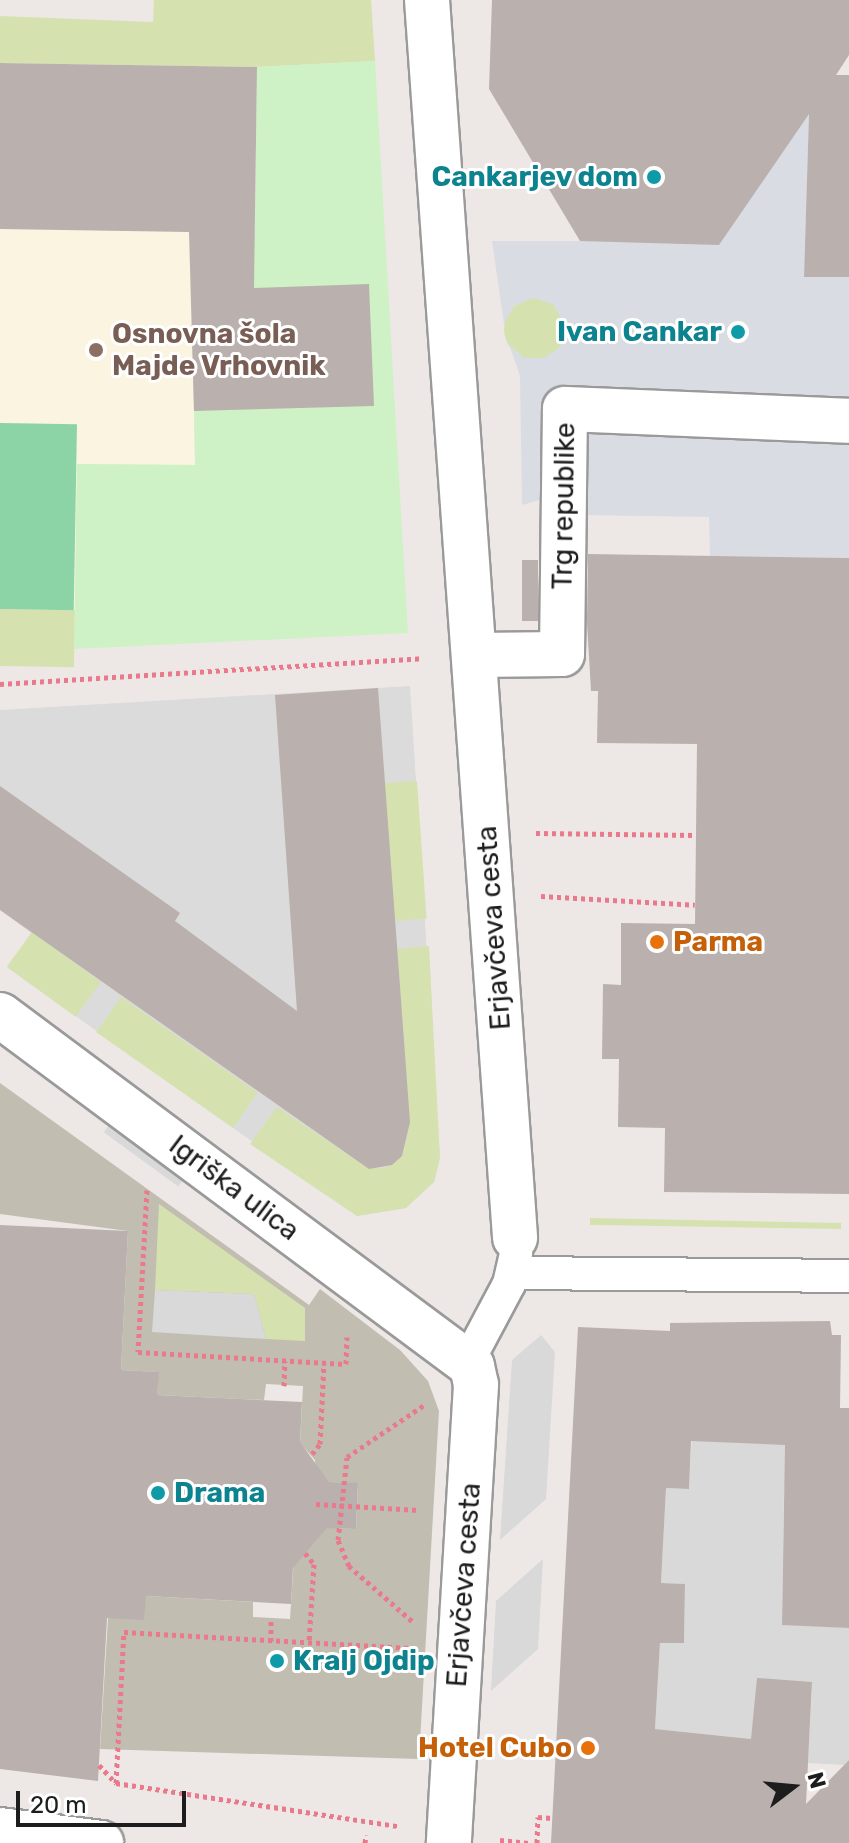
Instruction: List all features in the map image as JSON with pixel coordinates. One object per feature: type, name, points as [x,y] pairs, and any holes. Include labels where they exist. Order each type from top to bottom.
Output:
[{"type":"street","name":"Erjavčeva cesta","points":[[427,0],[514,1256]]},
{"type":"street","name":"Trg republike","points":[[474,655],[562,654],[565,409],[849,421]]},
{"type":"street","name":"Igriška ulica","points":[[0,1015],[468,1361]]},
{"type":"street","name":"Erjavčeva cesta","points":[[449,1843],[476,1385],[468,1361]]},
{"type":"street","points":[[0,1830],[91,1842]]},
{"type":"lane","points":[[468,1361],[514,1256],[849,1276]]},
{"type":"path","points":[[0,684],[474,655]]},
{"type":"path","points":[[597,835],[696,835]]},
{"type":"path","points":[[580,898],[695,905]]},
{"type":"path","points":[[147,1185],[138,1352],[346,1364],[348,1330]]},
{"type":"path","points":[[284,1386],[285,1361]]},
{"type":"path","points":[[312,1454],[320,1444],[324,1363]]},
{"type":"path","points":[[414,1623],[349,1566],[339,1545],[340,1506],[344,1463],[350,1451],[425,1404]]},
{"type":"path","points":[[316,1504],[420,1510]]},
{"type":"path","points":[[305,1553],[314,1564],[309,1643]]},
{"type":"path","points":[[271,1618],[271,1641]]},
{"type":"path","points":[[116,1783],[124,1632],[412,1648]]},
{"type":"path","points":[[99,1765],[116,1783],[398,1826]]},
{"type":"path","points":[[537,1843],[538,1817],[552,1818]]},
{"type":"path","points":[[365,1843],[366,1835]]},
{"type":"path","points":[[496,1839],[531,1843]]},
{"type":"shaded area","name":"Osnovna šola Majde Vrhovnik","points":[[0,63],[257,67],[255,233],[191,259],[195,465],[77,464],[75,610],[0,609]]},
{"type":"shaded area","points":[[809,114],[804,277],[849,277],[849,558],[710,556],[709,517],[582,515],[547,498],[522,505],[520,376],[509,344],[524,358],[544,358],[560,347],[566,327],[553,304],[533,298],[514,306],[504,324],[492,241],[580,241]]},
{"type":"shaded area","points":[[410,686],[440,1158],[434,1182],[406,1208],[357,1216],[8,968],[31,933],[0,910],[0,710]]},
{"type":"shaded area","points":[[0,1083],[309,1305],[320,1289],[400,1350],[428,1381],[439,1411],[419,1759],[100,1749],[108,1618],[146,1596],[253,1602],[253,1617],[290,1619],[294,1558],[315,1527],[356,1529],[358,1484],[317,1481],[315,1460],[300,1443],[303,1386],[266,1384],[264,1400],[157,1395],[158,1372],[121,1370],[128,1231],[0,1214]]},
{"type":"shaded area","points":[[112,1121],[186,1175],[178,1186],[104,1132]]},
{"type":"shaded area","points":[[155,1290],[254,1294],[266,1339],[152,1332]]},
{"type":"shaded area","points":[[541,1335],[555,1352],[546,1499],[500,1540],[512,1360]]},
{"type":"shaded area","points":[[692,1433],[806,1446],[784,1489],[782,1624],[849,1628],[849,1760],[844,1765],[808,1763],[812,1691],[804,1682],[751,1739],[655,1729],[660,1643],[684,1643],[685,1584],[661,1583],[666,1488],[689,1489]]},
{"type":"shaded area","points":[[543,1559],[538,1649],[491,1691],[496,1601]]},
{"type":"green space","points":[[154,0],[371,0],[375,61],[257,67],[0,63],[0,16],[153,22]]},
{"type":"green space","points":[[375,61],[408,633],[74,649],[77,464],[195,465],[191,259],[255,233],[257,67]]},
{"type":"green space","points":[[535,298],[557,307],[566,329],[557,351],[535,360],[513,351],[504,329],[513,307]]},
{"type":"green space","points":[[0,423],[77,424],[74,610],[0,609]]},
{"type":"green space","points":[[0,609],[75,610],[74,667],[0,666]]},
{"type":"green space","points":[[417,781],[427,919],[394,921],[384,783]]},
{"type":"green space","points":[[32,932],[101,982],[75,1017],[7,967]]},
{"type":"green space","points":[[429,946],[440,1158],[434,1182],[406,1208],[357,1216],[250,1144],[277,1107],[368,1168],[385,1168],[402,1156],[410,1122],[397,949]]},
{"type":"green space","points":[[121,997],[258,1093],[233,1128],[96,1032]]},
{"type":"green space","points":[[159,1204],[305,1308],[305,1341],[266,1339],[254,1294],[155,1290]]},
{"type":"green space","points":[[590,1218],[841,1223],[841,1229],[590,1225]]},
{"type":"building","name":"Cankarjev dom","points":[[492,0],[849,0],[849,55],[836,75],[849,75],[849,277],[804,277],[809,114],[719,245],[580,241],[489,89]]},
{"type":"building","points":[[0,63],[257,67],[254,288],[369,284],[374,406],[194,411],[189,232],[0,229]]},
{"type":"building","points":[[588,554],[849,558],[849,1194],[664,1192],[665,1128],[618,1127],[619,1059],[602,1059],[603,984],[621,985],[621,923],[695,924],[697,744],[597,743],[598,691],[591,691],[587,623]]},
{"type":"building","points":[[522,560],[538,560],[538,621],[522,621]]},
{"type":"building","points":[[378,688],[410,1122],[402,1156],[392,1165],[369,1169],[0,910],[0,786],[180,913],[175,921],[297,1011],[275,695]]},
{"type":"building","name":"Drama","points":[[0,1225],[128,1231],[121,1370],[159,1372],[157,1395],[302,1402],[300,1442],[329,1482],[358,1483],[356,1529],[327,1528],[307,1551],[293,1568],[291,1604],[146,1596],[144,1620],[107,1618],[98,1781],[0,1769]]},
{"type":"building","points":[[830,1321],[832,1335],[841,1335],[840,1408],[849,1408],[849,1628],[782,1625],[785,1445],[691,1441],[689,1489],[666,1488],[661,1583],[685,1584],[684,1643],[660,1643],[655,1729],[751,1739],[757,1678],[812,1682],[806,1804],[849,1760],[849,1843],[551,1843],[578,1327],[670,1331],[670,1323]]},
{"type":"place","name":"Cankarjev dom","points":[[654,177]]},
{"type":"place","name":"Ivan Cankar","points":[[738,332]]},
{"type":"place","name":"Osnovna šola Majde Vrhovnik","points":[[96,350]]},
{"type":"place","name":"Parma","points":[[657,942]]},
{"type":"place","name":"Drama","points":[[158,1493]]},
{"type":"place","name":"Kralj Ojdip","points":[[277,1661]]},
{"type":"place","name":"Hotel Cubo","points":[[588,1748]]}]
